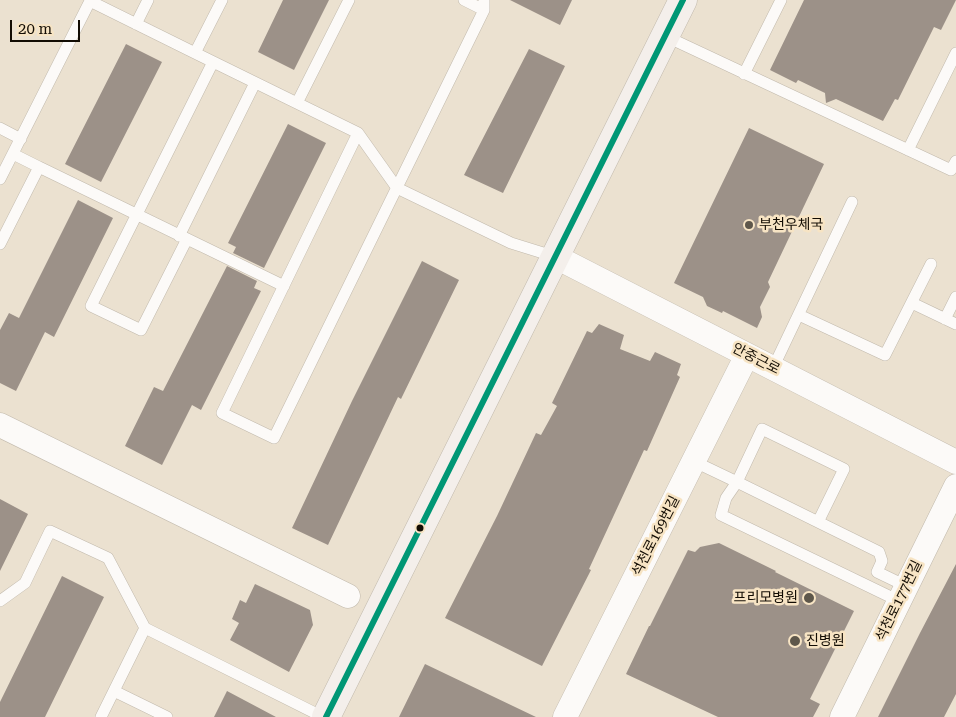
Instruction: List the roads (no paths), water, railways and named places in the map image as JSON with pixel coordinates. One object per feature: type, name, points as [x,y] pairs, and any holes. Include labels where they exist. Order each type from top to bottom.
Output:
[{"type":"street","points":[[326,717],[683,0]]},
{"type":"street","name":"안중근로","points":[[556,257],[956,462]]},
{"type":"street","name":"석천로169번길","points":[[574,714],[693,462],[747,355]]},
{"type":"street","points":[[0,425],[348,596]]},
{"type":"street","name":"석천로177번길","points":[[842,717],[956,486]]},
{"type":"lane","points":[[0,179],[89,0],[358,133],[397,188],[511,243],[556,257]]},
{"type":"lane","points":[[136,24],[148,0]]},
{"type":"lane","points":[[195,53],[222,0]]},
{"type":"lane","points":[[297,103],[349,0]]},
{"type":"lane","points":[[358,133],[222,413],[274,438],[397,188],[484,5],[464,0]]},
{"type":"lane","points":[[744,74],[781,0]]},
{"type":"lane","points":[[665,36],[951,170],[956,161]]},
{"type":"lane","points":[[908,150],[956,53]]},
{"type":"lane","points":[[214,62],[91,306],[140,330],[255,83]]},
{"type":"lane","points":[[0,128],[21,139]]},
{"type":"lane","points":[[13,154],[284,286]]},
{"type":"lane","points":[[0,244],[39,167]]},
{"type":"lane","points":[[773,368],[852,202]]},
{"type":"lane","points":[[799,315],[885,356],[931,264]]},
{"type":"lane","points":[[945,319],[956,297]]},
{"type":"lane","points":[[912,303],[956,324]]},
{"type":"lane","points":[[818,522],[844,469],[762,429],[737,482],[726,498],[721,515],[903,594]]},
{"type":"lane","points":[[693,462],[879,552],[882,562],[878,572],[903,594]]},
{"type":"lane","points":[[0,601],[24,583],[50,531],[108,558],[145,628],[322,717]]},
{"type":"lane","points":[[102,717],[145,628]]},
{"type":"lane","points":[[114,691],[167,717]]},
{"type":"place","name":"부천우체국","points":[[749,225]]},
{"type":"place","name":"프리모병원","points":[[809,598]]},
{"type":"place","name":"진병원","points":[[795,641]]}]
